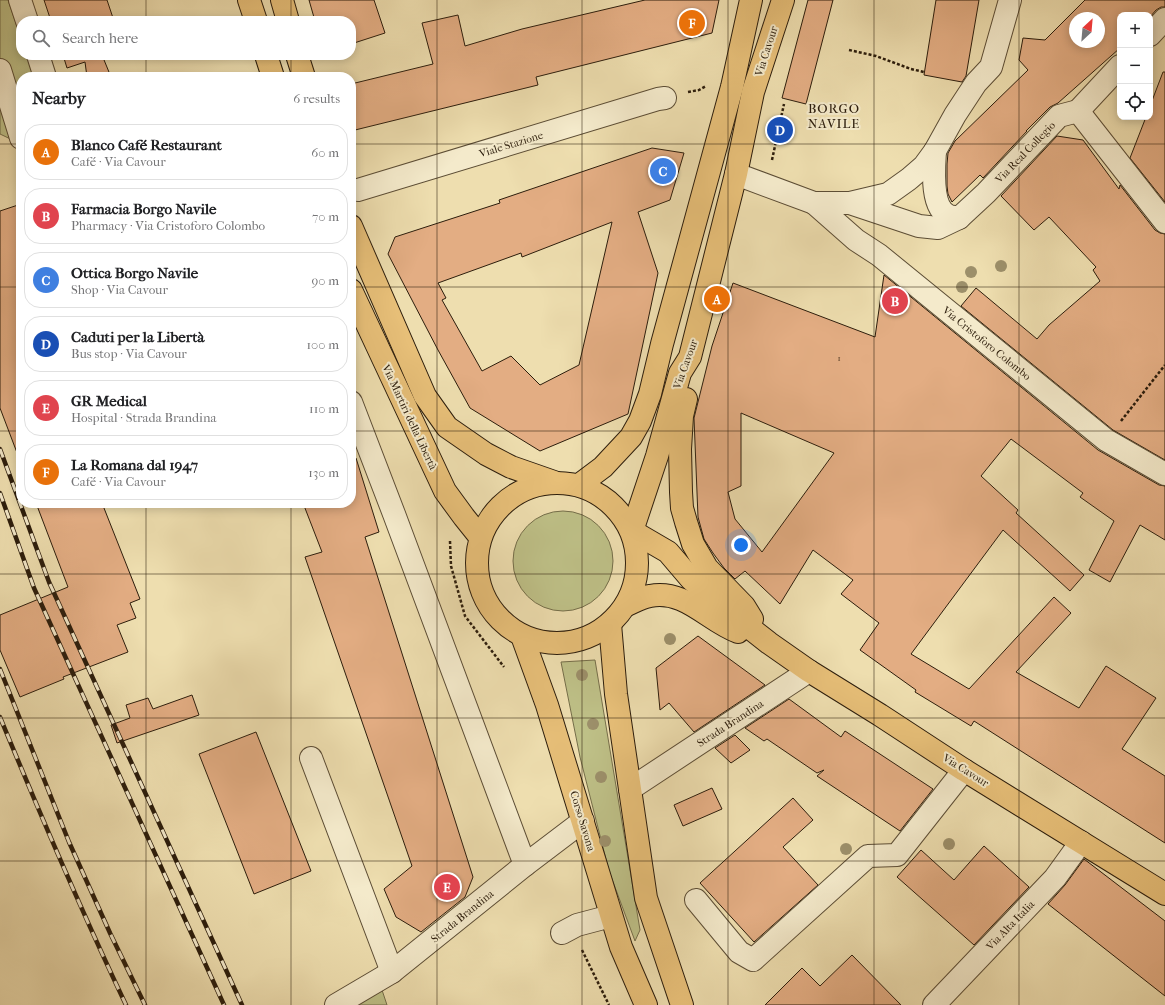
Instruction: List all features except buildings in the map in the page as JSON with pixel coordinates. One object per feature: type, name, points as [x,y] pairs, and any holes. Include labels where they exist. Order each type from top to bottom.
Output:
[{"type":"main road","points":[[249,0],[254,16]]},
{"type":"main road","points":[[282,0],[287,16]]},
{"type":"main road","points":[[579,485],[603,467],[631,437],[640,421],[650,394],[664,336],[732,87],[751,0]]},
{"type":"main road","name":"Via Cavour","points":[[783,0],[753,92],[736,174],[690,357],[680,373],[657,456],[632,531],[668,552],[691,579],[707,593],[769,643],[809,671],[964,770],[1165,894]]},
{"type":"main road","points":[[267,60],[271,72]]},
{"type":"main road","points":[[299,60],[303,72]]},
{"type":"main road","points":[[356,237],[425,396],[447,427],[486,454],[511,467],[557,482],[579,485],[601,496],[619,511],[632,531],[638,561],[637,576],[633,591],[626,605],[610,624],[590,637],[568,644],[545,643],[522,636],[503,623],[488,605],[479,584],[476,560],[480,537],[488,521],[499,506],[514,494],[535,486],[557,482]]},
{"type":"main road","name":"Via Martiri della Libertà","points":[[356,301],[445,491],[480,537]]},
{"type":"main road","points":[[690,357],[691,380],[682,416],[680,449],[682,508],[693,544],[707,568],[744,606],[769,643]]},
{"type":"main road","name":"Via Cavour","points":[[626,605],[650,596],[666,595],[686,601],[729,629],[769,643]]},
{"type":"main road","points":[[610,624],[616,694],[646,898],[682,1005]]},
{"type":"main road","name":"Corso Savona","points":[[522,636],[547,705],[621,947],[646,1005]]},
{"type":"street","points":[[20,0],[25,16]]},
{"type":"street","points":[[736,174],[814,203],[850,203],[888,194],[924,166],[935,151],[976,82],[991,67],[1010,0]]},
{"type":"street","points":[[1153,32],[1165,19]]},
{"type":"street","points":[[40,60],[43,72]]},
{"type":"street","points":[[1117,69],[1078,111],[1165,222]]},
{"type":"street","points":[[0,70],[16,122]]},
{"type":"street","name":"Viale Stazione","points":[[358,190],[664,98]]},
{"type":"street","name":"Via Real Collegio","points":[[850,203],[919,226],[938,228],[959,218],[986,193],[1059,116],[1078,111]]},
{"type":"street","points":[[935,151],[934,182],[940,207],[949,215],[959,218]]},
{"type":"street","name":"Via Cristoforo Colombo","points":[[814,203],[856,240],[878,255],[1106,440],[1165,474]]},
{"type":"street","points":[[356,415],[525,865]]},
{"type":"street","name":"Strada Brandina","points":[[630,789],[809,671]]},
{"type":"street","points":[[312,758],[392,972]]},
{"type":"street","points":[[696,900],[739,952],[753,960],[868,856],[897,855],[964,770]]},
{"type":"street","name":"Strada Brandina","points":[[336,1005],[392,972],[525,865],[583,821]]},
{"type":"street","name":"Via Alta Italia","points":[[934,1005],[1055,878],[1081,842]]},
{"type":"street","points":[[570,929],[611,916]]},
{"type":"path","points":[[849,50],[876,56],[911,69],[924,72]]},
{"type":"path","points":[[766,186],[784,104]]},
{"type":"path","points":[[1106,440],[1165,365]]},
{"type":"path","points":[[450,537],[451,566],[466,616],[505,667]]},
{"type":"path","points":[[570,929],[609,1005]]},
{"type":"green space","points":[[0,0],[8,0],[16,23],[16,60],[29,60],[32,72],[16,72],[16,142],[0,134]]},
{"type":"green space","points":[[563,511],[582,515],[598,526],[609,542],[613,561],[609,580],[598,596],[582,607],[563,611],[544,607],[528,596],[517,580],[513,561],[517,542],[528,526],[544,515]]},
{"type":"green space","points":[[595,660],[640,930],[635,941],[609,871],[580,757],[561,662]]},
{"type":"green space","points":[[380,984],[387,1005],[350,1005]]},
{"type":"railway","points":[[0,449],[16,492]]},
{"type":"railway","points":[[0,493],[34,588],[224,1005]]},
{"type":"railway","points":[[22,508],[49,582],[242,1005]]},
{"type":"railway","points":[[0,669],[69,842],[110,933],[145,1005]]},
{"type":"railway","points":[[0,717],[61,862],[126,1005]]},
{"type":"place","name":"La Romana dal 1947","points":[[692,23]]},
{"type":"place","name":"Caduti per la Libertà","points":[[780,130]]},
{"type":"place","name":"Ottica Borgo Navile","points":[[663,171]]},
{"type":"place","name":"Blanco Café Restaurant","points":[[717,299]]},
{"type":"place","name":"Farmacia Borgo Navile","points":[[895,301]]},
{"type":"place","name":"GR Medical","points":[[447,887]]},
{"type":"district","name":"BORGO NAVILE","points":[[834,116]]}]
